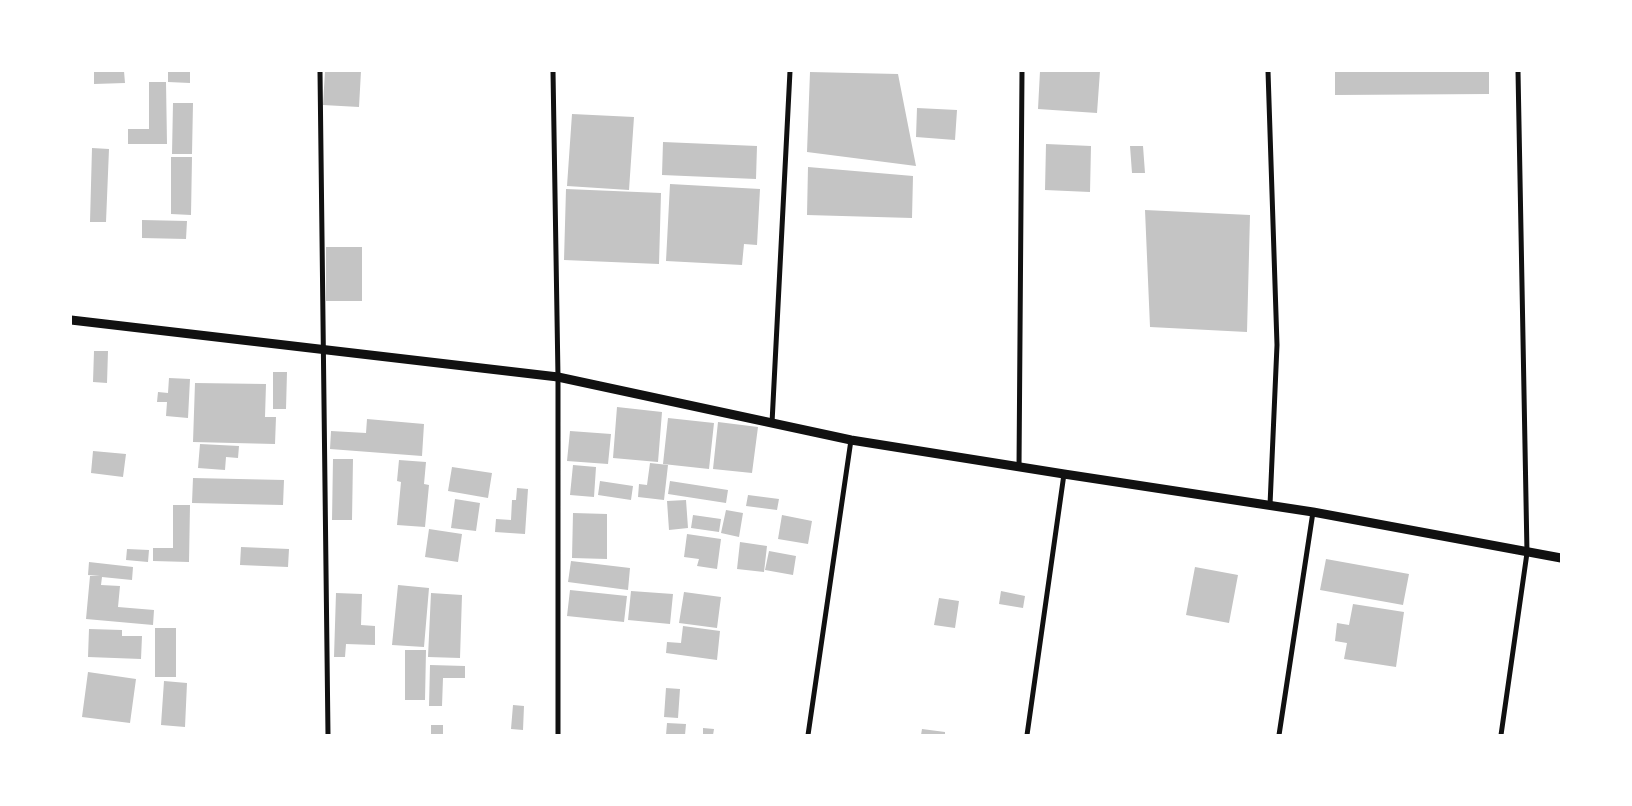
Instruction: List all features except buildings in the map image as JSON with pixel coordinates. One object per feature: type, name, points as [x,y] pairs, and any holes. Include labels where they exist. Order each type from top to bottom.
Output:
[{"type":"street","points":[[320,71],[328,735]]},
{"type":"street","points":[[553,71],[558,377],[558,735]]},
{"type":"street","points":[[772,423],[790,71]]},
{"type":"street","points":[[1018,467],[1022,71]]},
{"type":"street","points":[[1268,71],[1277,345],[1270,505]]},
{"type":"street","points":[[1501,735],[1527,552],[1518,71]]},
{"type":"street","points":[[71,320],[558,377],[851,440],[1313,512],[1561,558]]},
{"type":"street","points":[[808,735],[851,440]]},
{"type":"street","points":[[1027,735],[1064,474]]},
{"type":"street","points":[[1279,735],[1313,512]]}]
